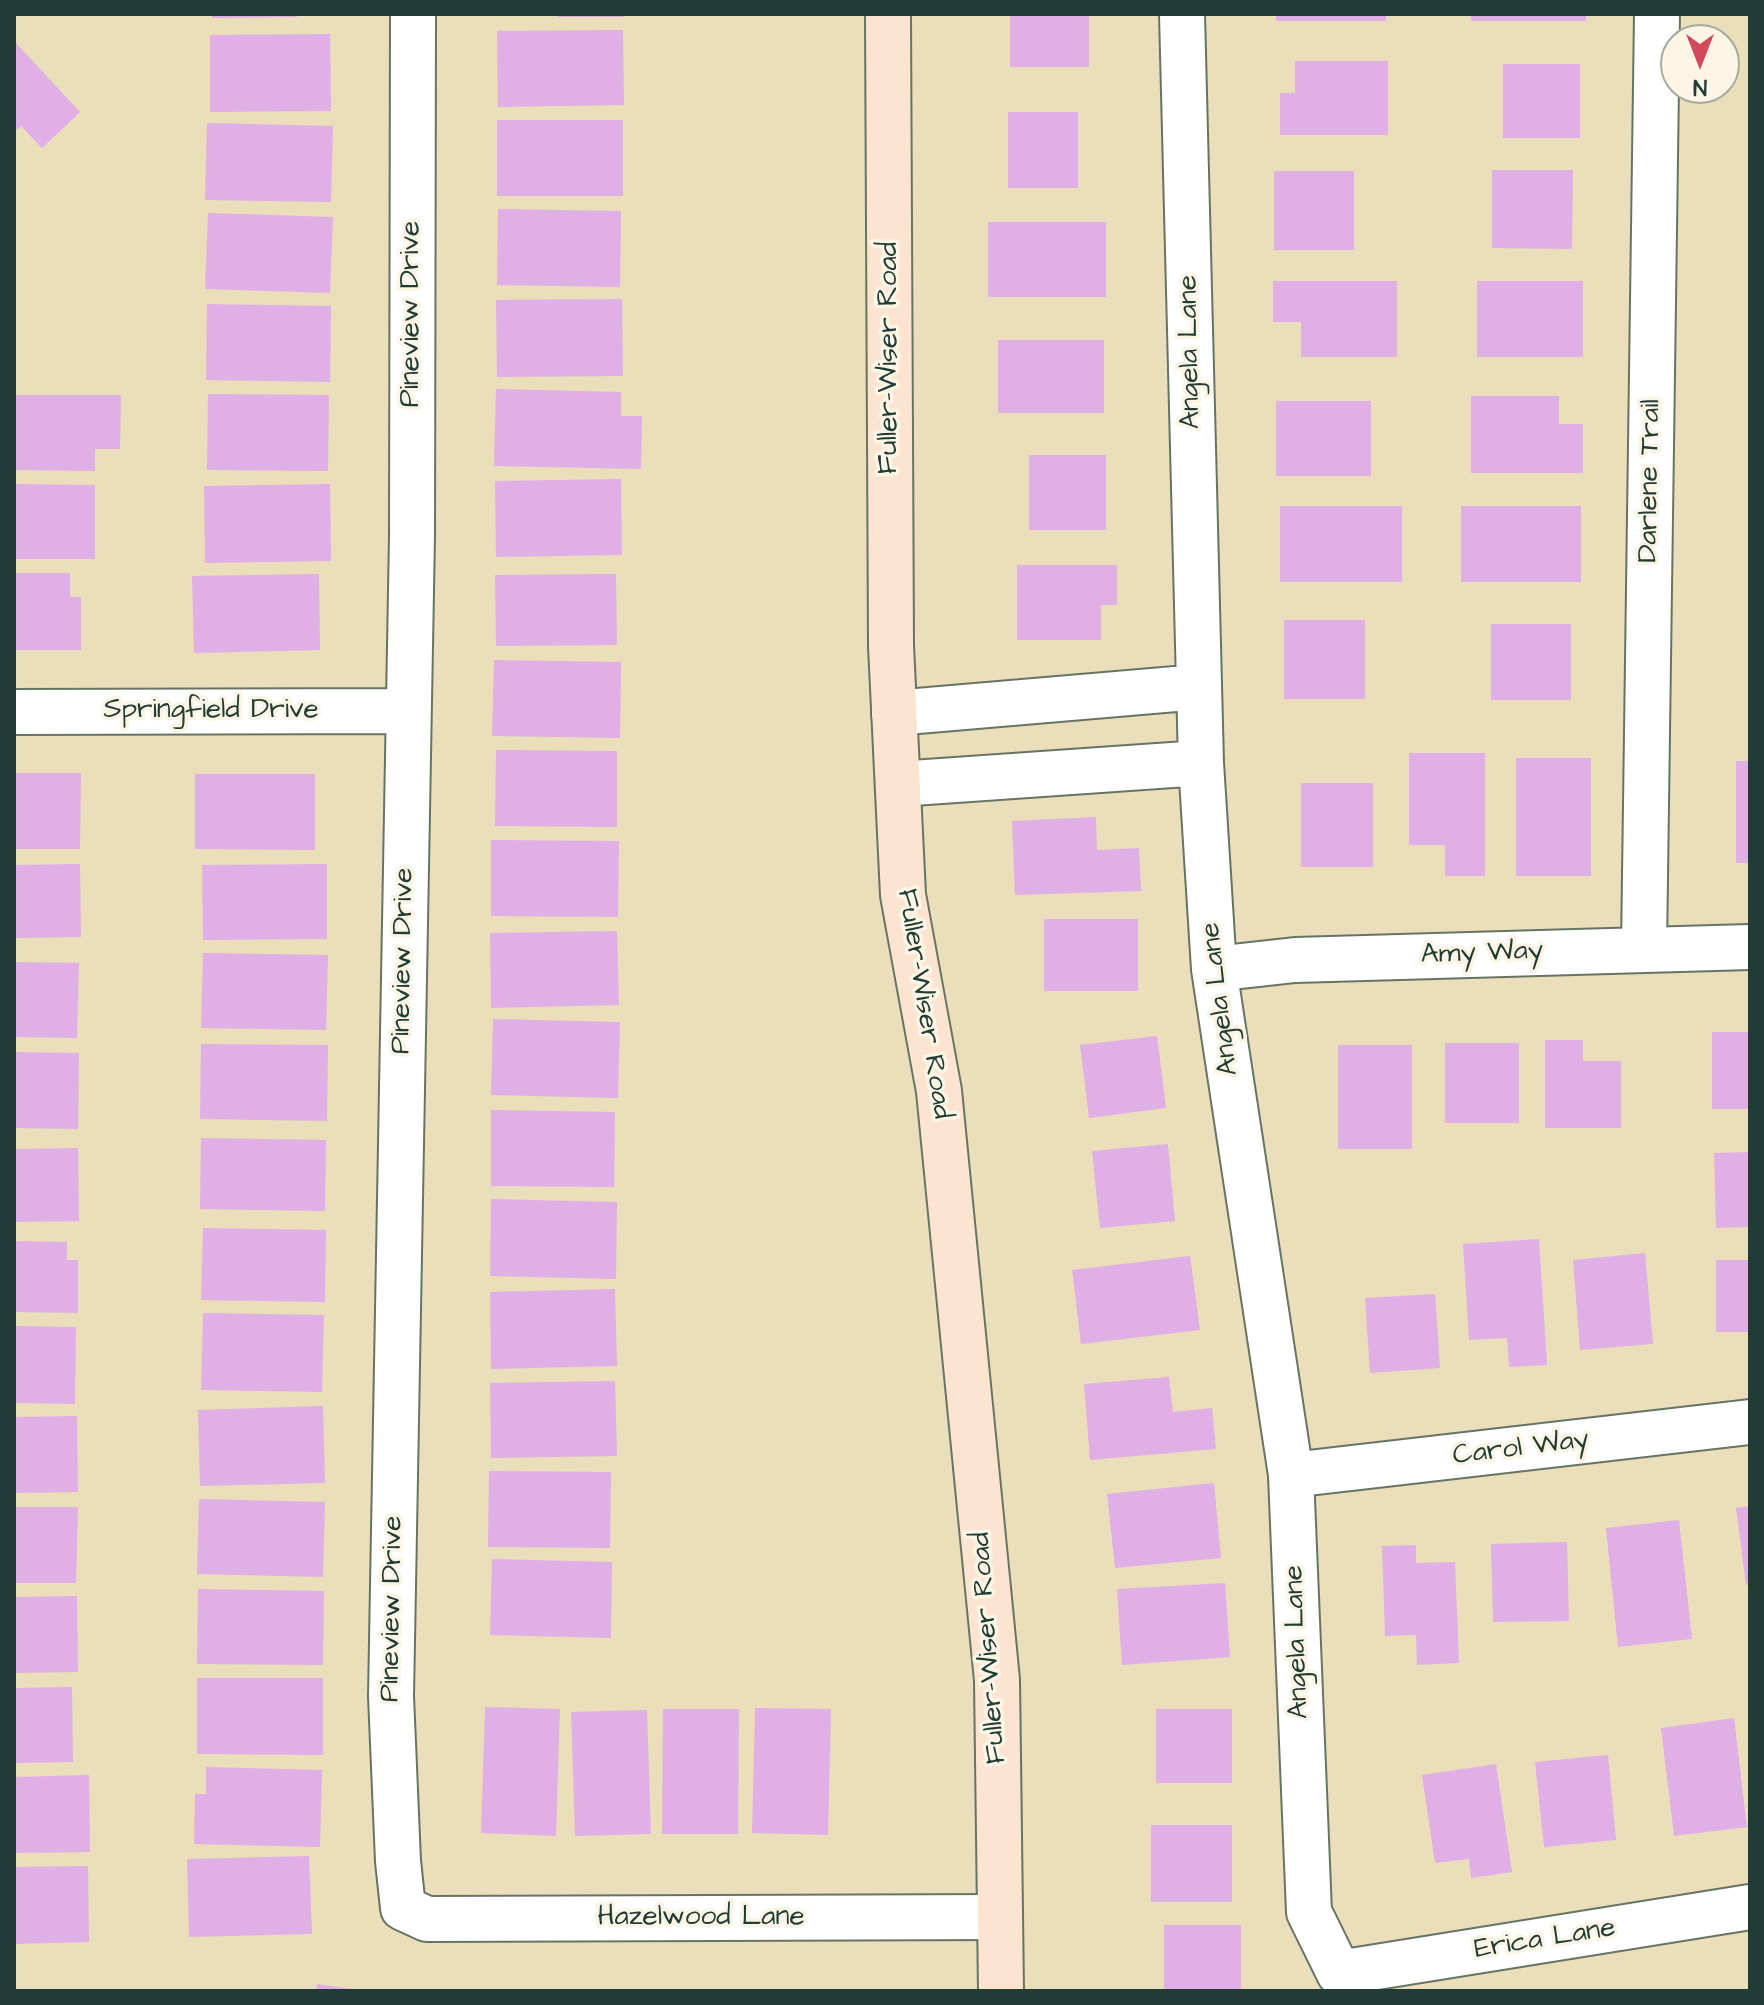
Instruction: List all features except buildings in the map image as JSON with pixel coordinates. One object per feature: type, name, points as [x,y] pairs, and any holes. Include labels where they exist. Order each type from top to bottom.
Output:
[{"type":"street","name":"Pineview Drive","points":[[403,1908],[391,1696],[412,536],[413,14]]},
{"type":"street","name":"Fuller-Wiser Road","points":[[888,14],[891,630],[903,895],[939,1091],[997,1680],[1001,1991]]},
{"type":"street","name":"Angela Lane","points":[[1182,14],[1201,763],[1214,969],[1291,1475],[1309,1912],[1339,1973]]},
{"type":"street","name":"Darlene Trail","points":[[1644,948],[1657,14]]},
{"type":"street","points":[[894,713],[1199,687]]},
{"type":"street","name":"Springfield Drive","points":[[14,712],[408,711]]},
{"type":"street","points":[[898,784],[1201,763]]},
{"type":"street","name":"Amy Way","points":[[1214,969],[1295,960],[1750,947]]},
{"type":"street","name":"Carol Way","points":[[1291,1475],[1750,1422]]},
{"type":"street","name":"Erica Lane","points":[[1339,1973],[1750,1907]]},
{"type":"street","name":"Hazelwood Lane","points":[[403,1908],[427,1919],[1000,1917]]}]
